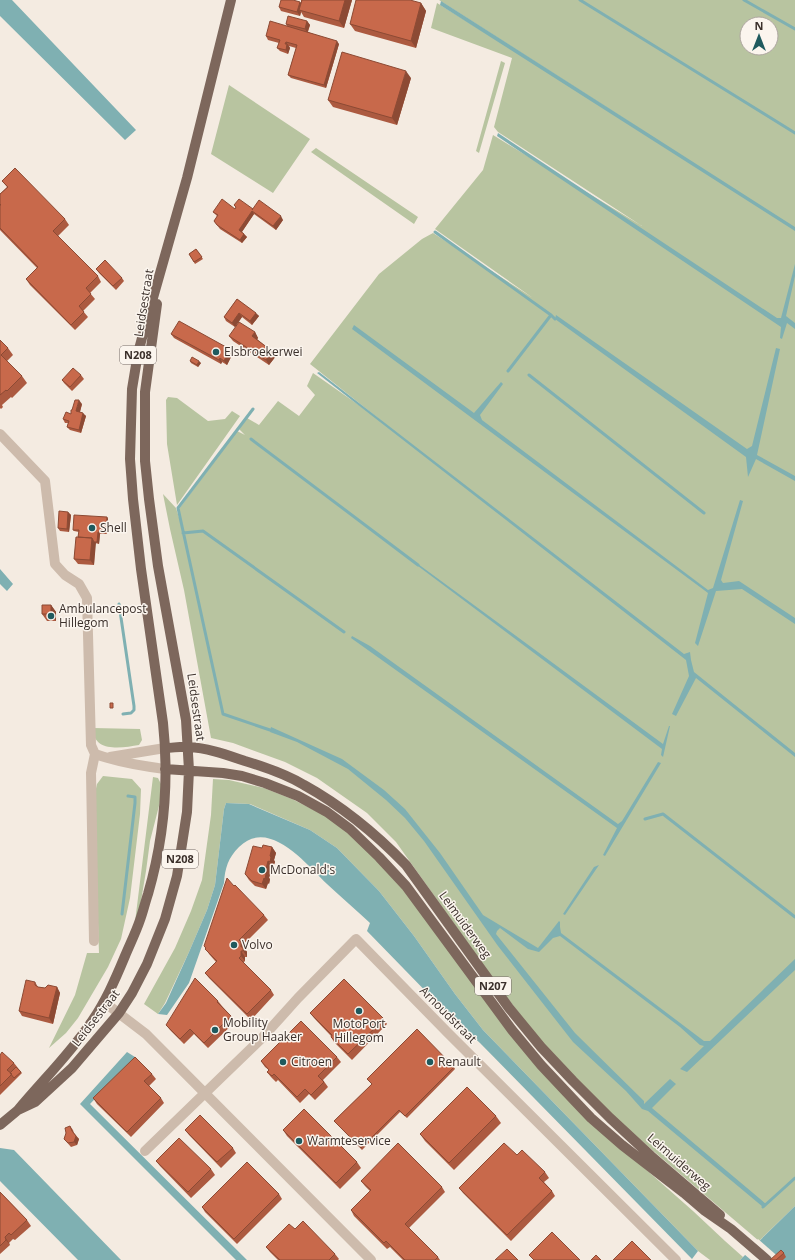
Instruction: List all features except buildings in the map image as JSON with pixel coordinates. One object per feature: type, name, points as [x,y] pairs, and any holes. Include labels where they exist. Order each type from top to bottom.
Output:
[{"type":"main road","name":"Leidsestraat","points":[[0,1125],[18,1110],[62,1061],[90,1024],[104,1002],[113,985],[140,920],[153,876],[161,833],[164,800],[165,748],[133,500],[130,459],[132,389],[138,353],[187,178],[231,0]]},
{"type":"main road","name":"Leidsestraat","points":[[18,1110],[35,1102],[72,1068],[119,1013],[132,993],[146,964],[167,912],[177,876],[187,812],[189,770],[186,720],[158,566],[145,461],[145,392],[154,321],[165,255]]},
{"type":"main road","name":"N207","points":[[165,748],[188,747]]},
{"type":"main road","name":"Leimuiderweg","points":[[188,747],[234,757],[282,774],[303,784],[334,803],[366,827],[406,865],[509,1008],[572,1082],[651,1156],[718,1213],[731,1229]]},
{"type":"main road","name":"N207","points":[[165,769],[189,770]]},
{"type":"main road","name":"Leimuiderweg","points":[[189,770],[242,776],[265,783],[298,796],[327,812],[350,829],[406,886],[512,1030],[541,1065],[591,1118],[622,1145],[705,1211],[731,1229],[767,1260]]},
{"type":"street","points":[[0,434],[45,481],[55,564],[64,575],[79,584],[87,598],[91,745],[95,754],[91,773],[94,940]]},
{"type":"street","points":[[106,758],[165,748]]},
{"type":"street","points":[[95,754],[141,766],[165,769]]},
{"type":"street","name":"Arnoudstraat","points":[[145,1151],[262,1038],[298,998],[356,939],[448,1033],[676,1260]]},
{"type":"street","points":[[104,1002],[146,1034],[371,1260]]},
{"type":"green space","points":[[439,0],[795,0],[795,1206],[759,1241],[624,1126],[543,1045],[494,980],[396,842],[367,813],[317,778],[285,762],[233,743],[211,738],[184,590],[163,494],[176,508],[182,527],[179,509],[237,431],[245,435],[238,428],[247,418],[259,425],[278,401],[299,416],[315,395],[307,386],[313,373],[383,422],[310,364],[379,274],[422,239],[433,233],[533,298],[435,229],[483,170],[493,135],[642,226],[498,132],[494,127],[512,58],[431,28],[437,3],[639,128]]},
{"type":"green space","points":[[501,61],[505,63],[479,153],[476,151]]},
{"type":"green space","points":[[229,85],[310,139],[273,193],[211,154]]},
{"type":"green space","points":[[316,148],[418,217],[414,224],[311,152]]},
{"type":"green space","points":[[168,397],[177,398],[208,421],[225,419],[232,411],[240,416],[177,505],[167,444],[166,400]]},
{"type":"green space","points":[[93,728],[140,729],[142,740],[139,745],[117,748],[110,747],[98,742],[94,736]]},
{"type":"green space","points":[[103,776],[132,779],[141,789],[140,814],[130,898],[121,939],[108,967],[78,1018],[66,1033],[49,1048],[75,995],[87,953],[99,953],[93,802],[97,784]]},
{"type":"green space","points":[[153,777],[158,778],[161,784],[161,798],[150,841],[138,919],[135,922]]},
{"type":"green space","points":[[213,779],[229,780],[264,788],[292,799],[326,816],[346,831],[397,877],[439,936],[591,1121],[743,1257],[740,1260],[710,1260],[698,1251],[483,1030],[379,891],[337,848],[310,830],[250,804],[226,803],[215,885],[207,910],[165,1003],[158,1014],[144,1004],[175,948],[191,911],[202,880],[211,815]]},
{"type":"water","points":[[0,0],[12,0],[136,130],[125,140],[0,16]]},
{"type":"water","points":[[441,1],[795,227],[795,231],[440,5]]},
{"type":"water","points":[[498,133],[777,318],[781,318],[795,264],[795,276],[786,316],[795,323],[795,329],[787,323],[782,339],[780,338],[781,327],[497,136]]},
{"type":"water","points":[[556,315],[747,449],[752,446],[776,348],[780,349],[757,455],[795,476],[795,481],[756,459],[748,477],[746,457],[555,319]]},
{"type":"water","points":[[354,325],[474,413],[501,382],[503,384],[480,415],[482,420],[708,590],[713,588],[740,500],[743,501],[721,580],[723,583],[739,581],[795,618],[795,624],[742,589],[716,591],[698,646],[695,643],[708,593],[352,329]]},
{"type":"water","points":[[319,372],[684,654],[690,652],[694,672],[795,753],[795,757],[696,678],[676,716],[672,714],[689,676],[686,660],[317,373]]},
{"type":"water","points":[[418,564],[663,744],[670,726],[663,757],[661,755],[662,749],[418,566]]},
{"type":"water","points":[[0,569],[13,584],[7,591],[0,584]]},
{"type":"water","points":[[352,636],[370,646],[618,824],[622,821],[658,762],[661,763],[605,856],[603,855],[617,828],[351,638]]},
{"type":"water","points":[[271,727],[342,759],[384,790],[405,809],[440,853],[483,915],[538,948],[559,921],[561,933],[704,1041],[710,1041],[795,959],[795,970],[687,1072],[680,1069],[704,1046],[700,1045],[680,1027],[560,936],[553,938],[539,952],[528,949],[500,928],[496,934],[575,1033],[644,1101],[644,1104],[670,1079],[676,1084],[652,1108],[766,1204],[763,1207],[648,1111],[642,1109],[626,1091],[573,1042],[498,946],[424,841],[405,818],[386,800],[348,769],[297,742],[270,732]]},
{"type":"water","points":[[226,803],[249,804],[310,830],[337,848],[379,891],[483,1030],[698,1251],[692,1259],[480,1043],[440,1006],[367,931],[370,923],[298,856],[274,840],[262,837],[251,839],[239,847],[232,855],[225,873],[224,883],[189,983],[167,1015],[158,1014],[166,1003],[207,910],[215,885]]},
{"type":"water","points":[[599,865],[565,915],[563,914],[594,867]]},
{"type":"water","points":[[127,1052],[135,1057],[90,1104],[247,1260],[236,1260],[80,1104]]},
{"type":"water","points":[[0,1148],[14,1150],[121,1260],[78,1260],[0,1181]]},
{"type":"water","points":[[795,1206],[795,1260],[740,1260],[743,1257]]},
{"type":"pier","points":[[758,1239],[782,1260],[751,1260],[744,1254]]},
{"type":"waterway","points":[[580,0],[795,133]]},
{"type":"waterway","points":[[744,0],[795,29]]},
{"type":"waterway","points":[[435,232],[555,319]]},
{"type":"waterway","points":[[508,371],[551,315]]},
{"type":"waterway","points":[[529,375],[704,513]]},
{"type":"waterway","points":[[253,409],[178,508],[223,714],[270,730]]},
{"type":"waterway","points":[[251,439],[418,565]]},
{"type":"waterway","points":[[183,533],[203,531],[344,632]]},
{"type":"waterway","points":[[119,604],[134,706],[134,710],[131,713],[123,714]]},
{"type":"waterway","points":[[122,914],[135,803],[135,797],[128,796]]},
{"type":"waterway","points":[[645,819],[663,814],[795,917]]},
{"type":"waterway","points":[[763,1207],[795,1178]]},
{"type":"place","name":"Elsbroekerwei","points":[[216,352]]},
{"type":"place","name":"Shell","points":[[92,528]]},
{"type":"place","name":"Ambulancepost Hillegom","points":[[51,616]]},
{"type":"place","name":"McDonald's","points":[[262,870]]},
{"type":"place","name":"Volvo","points":[[234,945]]},
{"type":"place","name":"MotoPort Hillegom","points":[[359,1011]]},
{"type":"place","name":"Mobility Group Haaker","points":[[215,1030]]},
{"type":"place","name":"Citroen","points":[[283,1062]]},
{"type":"place","name":"Renault","points":[[430,1062]]},
{"type":"place","name":"Warmteservice","points":[[299,1141]]}]
